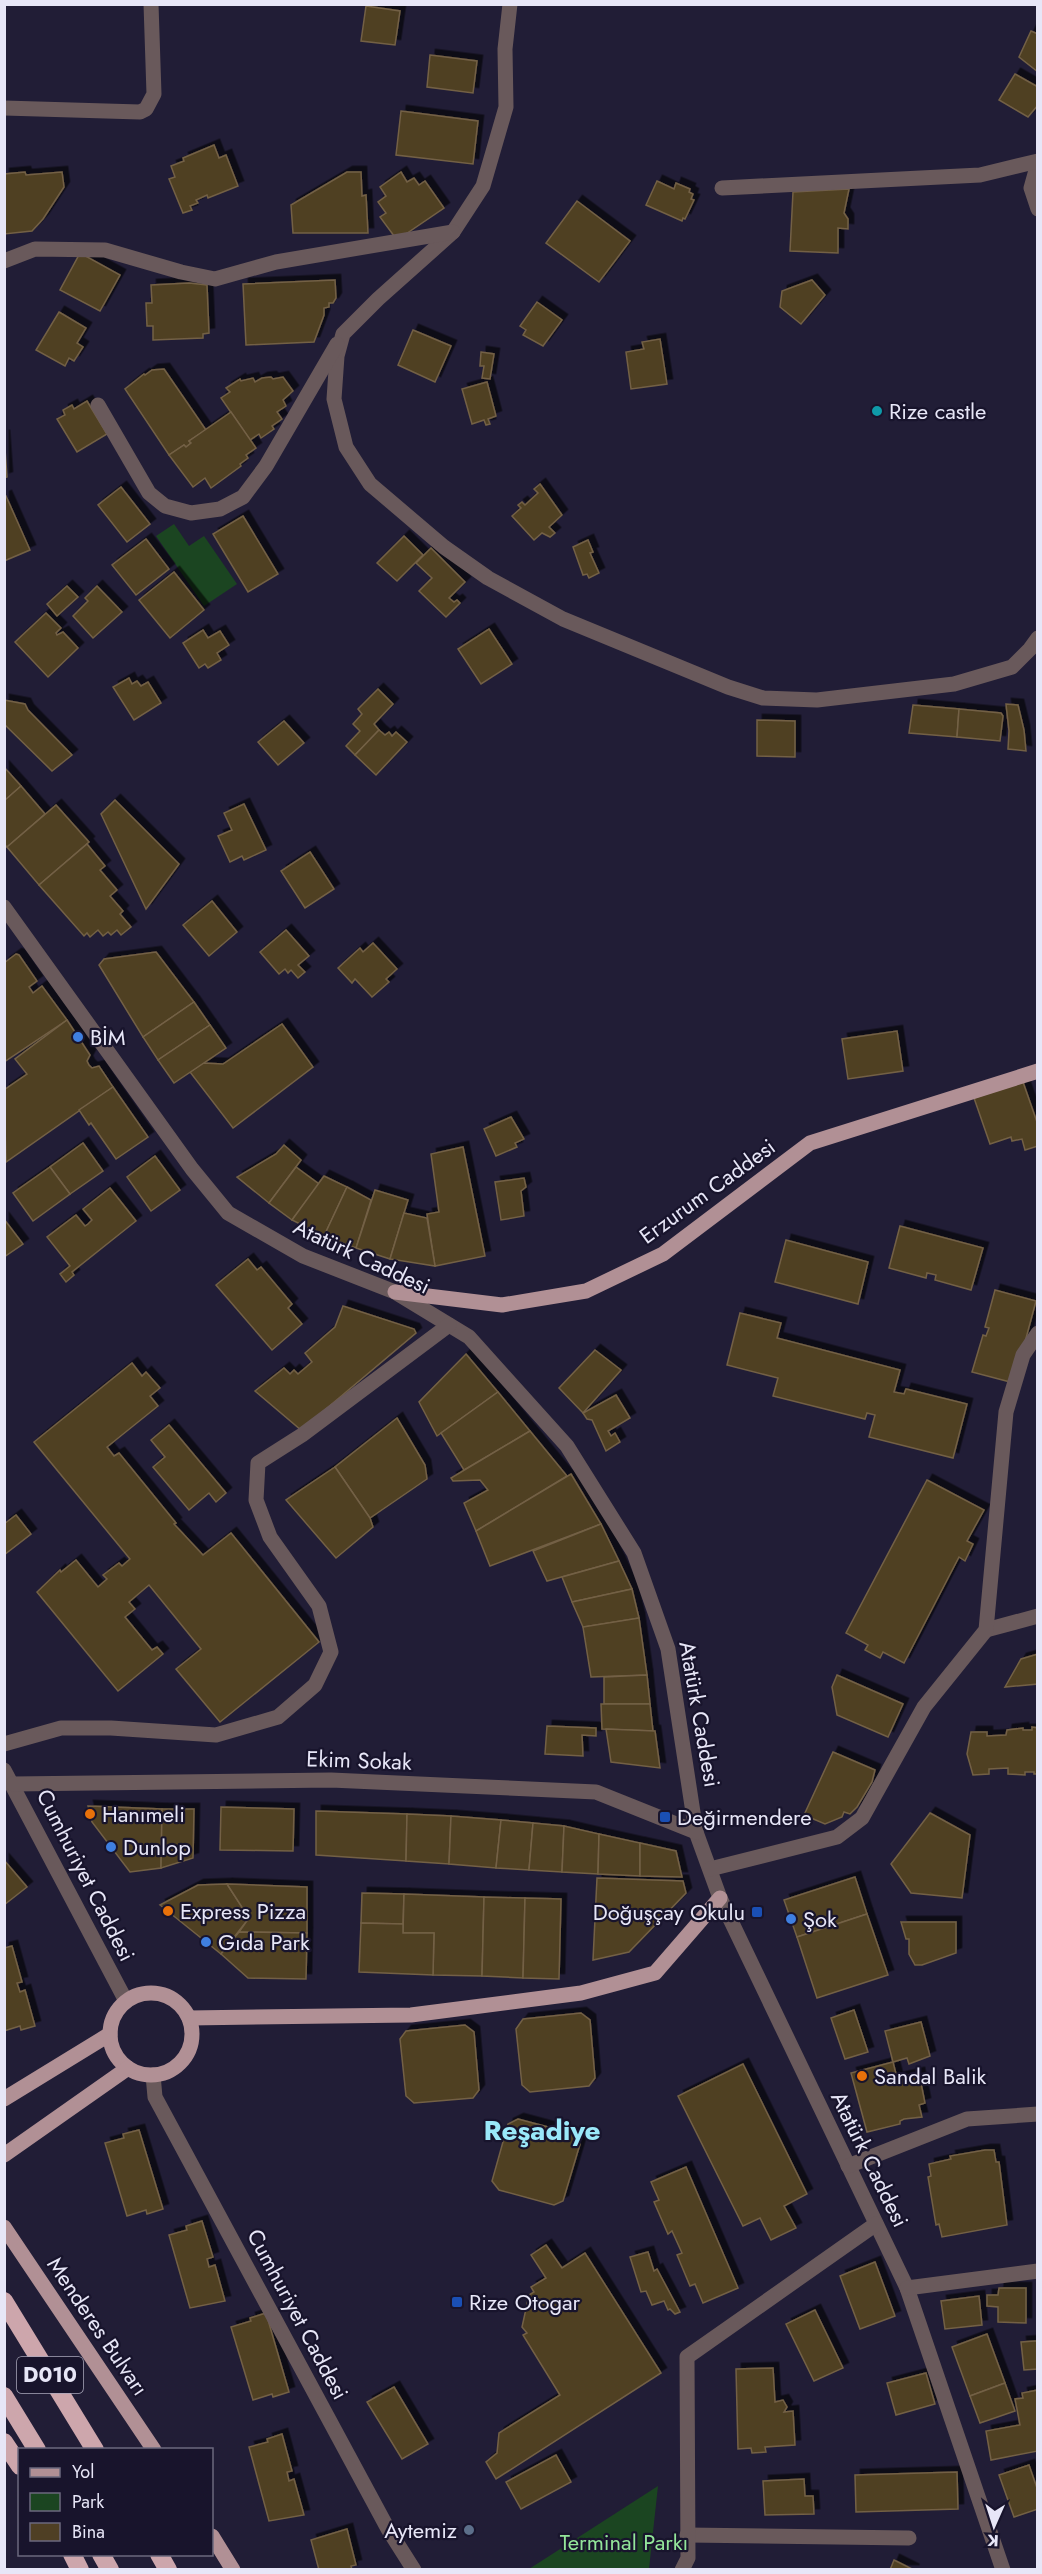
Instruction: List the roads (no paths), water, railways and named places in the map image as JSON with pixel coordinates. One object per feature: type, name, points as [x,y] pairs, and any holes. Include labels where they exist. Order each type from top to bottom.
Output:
[{"type":"highway","name":"D010","points":[[4,2301],[94,2448]]},
{"type":"highway","name":"D010","points":[[4,2396],[36,2448]]},
{"type":"highway","points":[[4,2442],[18,2463]]},
{"type":"highway","points":[[73,2556],[81,2570]]},
{"type":"highway","points":[[102,2556],[110,2570]]},
{"type":"highway","points":[[160,2556],[168,2570]]},
{"type":"main road","name":"Erzurum Caddesi","points":[[395,1292],[502,1305],[586,1291],[663,1254],[810,1143],[1038,1071]]},
{"type":"main road","points":[[189,2018],[411,2015],[581,1994],[654,1972],[720,1898]]},
{"type":"main road","points":[[162,1994],[183,2007],[189,2018],[192,2031],[191,2044],[186,2056],[177,2066],[166,2072],[153,2075],[128,2068],[118,2059],[112,2047],[110,2034],[117,2010],[136,1995],[162,1994]]},
{"type":"main road","points":[[4,2099],[110,2034]]},
{"type":"main road","points":[[4,2155],[128,2068]]},
{"type":"main road","name":"Menderes Bulvarı","points":[[4,2228],[153,2448]]},
{"type":"main road","points":[[213,2538],[234,2570]]},
{"type":"street","points":[[4,108],[140,112],[146,109],[154,94],[151,4]]},
{"type":"street","points":[[98,405],[149,493],[165,506],[191,513],[220,509],[243,497],[266,466],[343,334],[378,299],[453,232],[483,186],[506,107],[505,49],[510,4]]},
{"type":"street","points":[[722,188],[980,175],[1038,162]]},
{"type":"street","points":[[1038,162],[1031,188],[1038,209]]},
{"type":"street","points":[[4,261],[35,249],[105,250],[181,272],[215,279],[276,262],[453,232]]},
{"type":"street","points":[[343,334],[338,356],[334,399],[346,447],[370,484],[444,548],[488,578],[563,619],[728,687],[763,698],[806,700],[954,684],[1011,666],[1030,649],[1038,638]]},
{"type":"street","name":"Atatürk Caddesi","points":[[4,907],[192,1169],[228,1213],[303,1256],[395,1292],[469,1337],[567,1446],[634,1553],[668,1649],[696,1832],[720,1898],[906,2288],[1003,2570]]},
{"type":"street","points":[[4,1744],[61,1728],[111,1728],[216,1735],[278,1717],[315,1685],[331,1652],[319,1606],[270,1537],[256,1500],[258,1464],[302,1435],[449,1325]]},
{"type":"street","points":[[710,1869],[837,1837],[862,1818],[924,1707],[986,1630],[1006,1412],[1023,1355],[1038,1334]]},
{"type":"street","points":[[986,1630],[1038,1616]]},
{"type":"street","name":"Cumhuriyet Caddesi","points":[[4,1770],[126,2001]]},
{"type":"street","name":"Ekim Sokak","points":[[13,1784],[331,1780],[596,1792],[696,1832]]},
{"type":"street","name":"Cumhuriyet Caddesi","points":[[153,2075],[155,2097],[388,2529],[414,2570]]},
{"type":"street","points":[[848,2166],[967,2119],[1038,2114]]},
{"type":"street","points":[[682,2570],[688,2558],[687,2356],[876,2224]]},
{"type":"street","points":[[906,2288],[1038,2271]]},
{"type":"street","points":[[687,2535],[909,2538]]},
{"type":"place","name":"Rize castle","points":[[877,411]]},
{"type":"place","name":"BİM","points":[[78,1037]]},
{"type":"place","name":"Hanımeli","points":[[90,1814]]},
{"type":"place","name":"Değirmendere","points":[[665,1817]]},
{"type":"place","name":"Dunlop","points":[[111,1847]]},
{"type":"place","name":"Express Pizza","points":[[168,1911]]},
{"type":"place","name":"Doğuşçay Okulu","points":[[757,1912]]},
{"type":"place","name":"Şok","points":[[791,1919]]},
{"type":"place","name":"Gıda Park","points":[[206,1942]]},
{"type":"place","name":"Sandal Balik","points":[[862,2076]]},
{"type":"place","name":"Rize Otogar","points":[[457,2302]]},
{"type":"place","name":"Aytemiz","points":[[469,2530]]},
{"type":"district","name":"Reşadiye","points":[[542,2130]]},
{"type":"park label","name":"Terminal Parkı","points":[[624,2542]]}]
